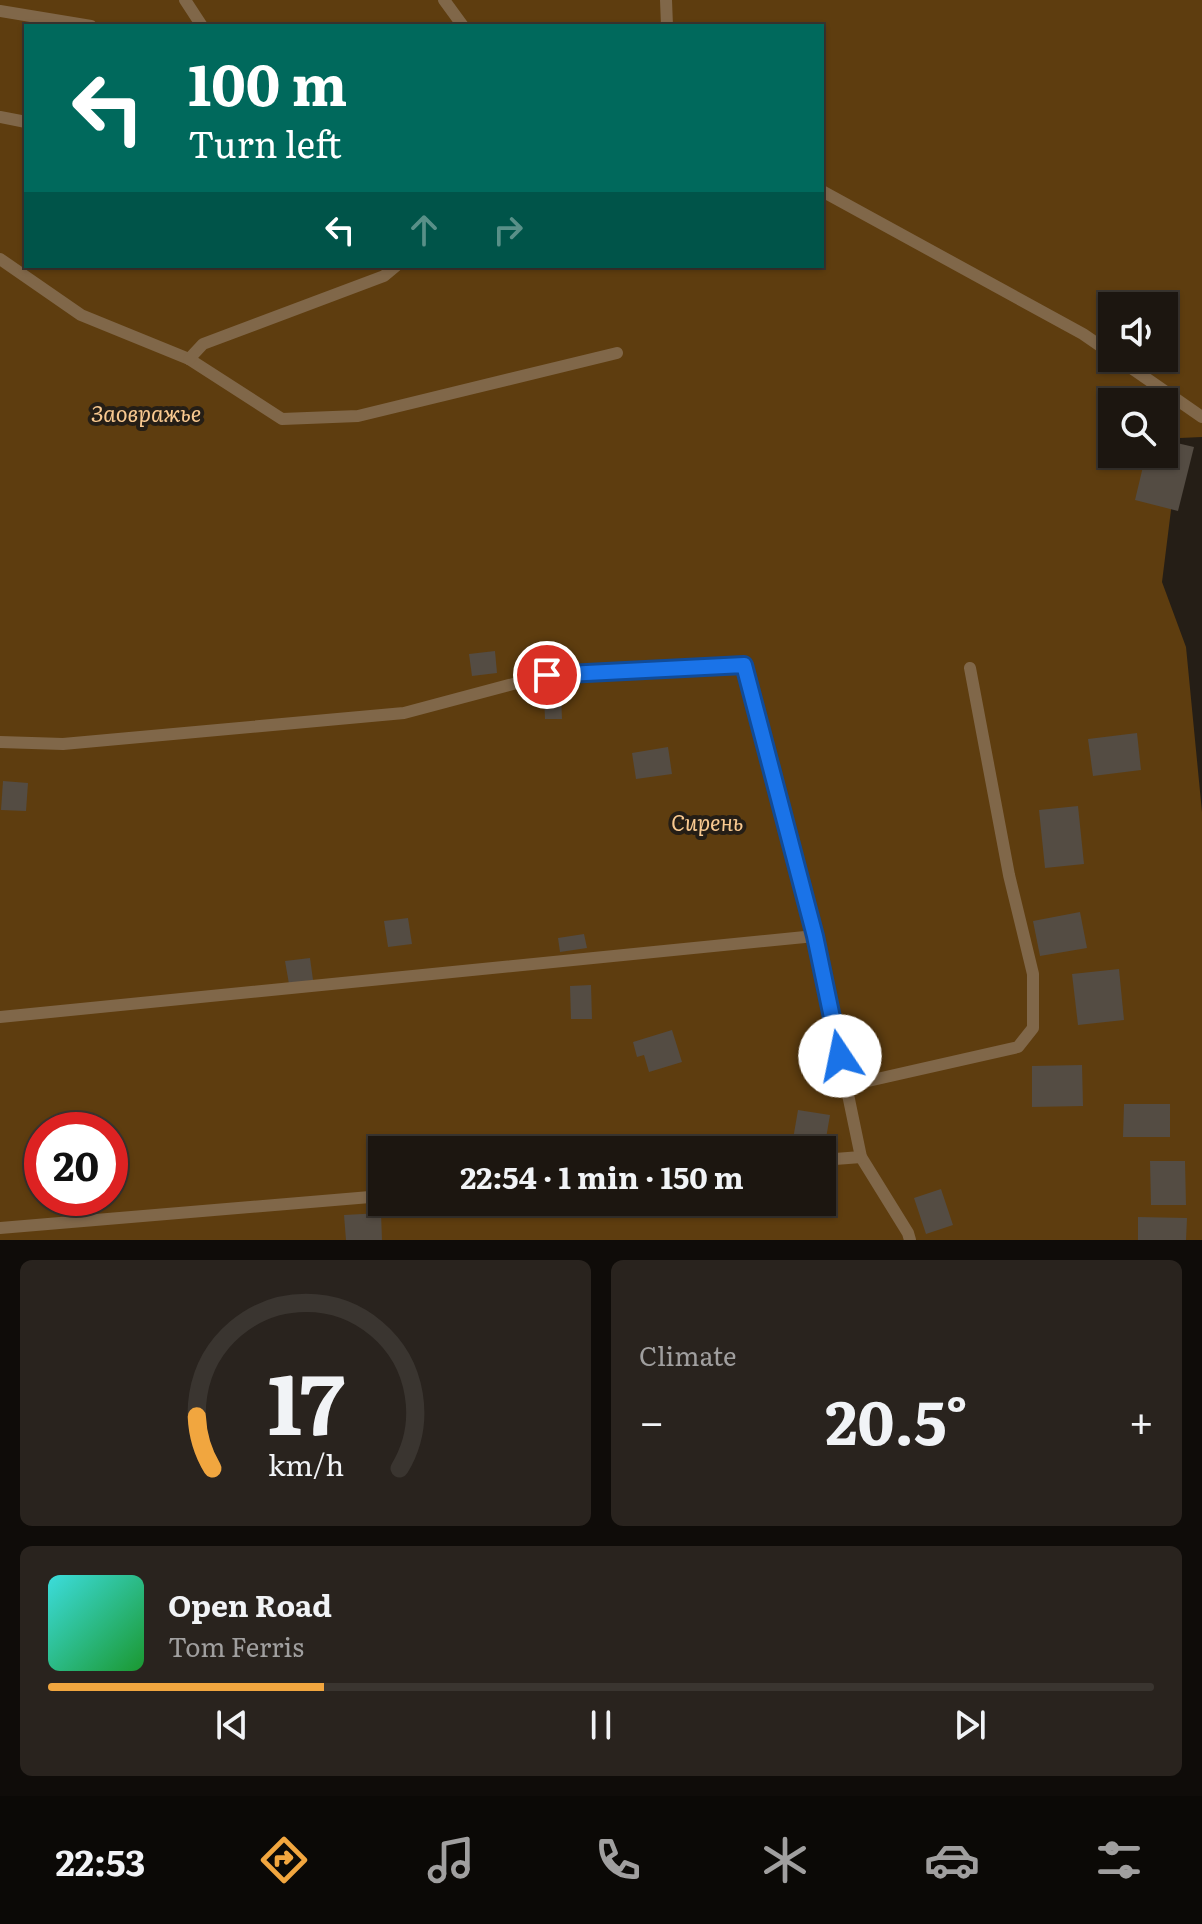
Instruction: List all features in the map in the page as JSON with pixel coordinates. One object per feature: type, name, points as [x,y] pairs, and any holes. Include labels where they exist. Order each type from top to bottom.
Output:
[{"type":"lane","points":[[185,0],[201,24]]},
{"type":"lane","points":[[444,0],[462,24]]},
{"type":"lane","points":[[666,0],[667,24]]},
{"type":"lane","points":[[0,11],[79,24]]},
{"type":"lane","points":[[0,117],[24,122]]},
{"type":"lane","points":[[824,192],[1098,344]]},
{"type":"lane","points":[[0,259],[81,315],[189,359],[282,419],[358,416],[617,353]]},
{"type":"lane","points":[[189,359],[203,344],[384,276],[394,268]]},
{"type":"lane","points":[[1137,372],[1202,417]]},
{"type":"lane","points":[[0,742],[63,744],[404,713],[547,675],[744,665],[815,936],[861,1157],[910,1240]]},
{"type":"lane","points":[[846,1086],[1018,1047],[1033,1028],[1033,974],[1009,875],[970,668]]},
{"type":"lane","points":[[0,1017],[815,936]]},
{"type":"lane","points":[[836,1159],[861,1157]]},
{"type":"lane","points":[[0,1228],[368,1197]]},
{"type":"green space","name":"Сирень","points":[[0,0],[1202,0],[1202,437],[1180,438],[1178,454],[1178,388],[1098,388],[1098,468],[1176,468],[1162,582],[1186,647],[1202,812],[1202,1240],[0,1240]]},
{"type":"building","points":[[1178,443],[1194,447],[1178,511],[1135,500],[1143,468],[1178,468]]},
{"type":"building","points":[[495,651],[497,673],[472,676],[469,654]]},
{"type":"building","points":[[561,695],[562,719],[545,719],[544,696]]},
{"type":"building","points":[[1137,733],[1141,770],[1093,776],[1088,739]]},
{"type":"building","points":[[668,747],[672,774],[636,779],[632,753]]},
{"type":"building","points":[[3,781],[28,783],[26,811],[1,810]]},
{"type":"building","points":[[1078,806],[1084,864],[1045,868],[1039,810]]},
{"type":"building","points":[[1080,912],[1087,948],[1040,956],[1033,921]]},
{"type":"building","points":[[408,918],[412,944],[388,947],[384,921]]},
{"type":"building","points":[[584,934],[587,948],[560,952],[558,938]]},
{"type":"building","points":[[310,958],[313,980],[289,984],[285,961]]},
{"type":"building","points":[[1119,969],[1124,1020],[1078,1025],[1072,974]]},
{"type":"building","points":[[591,985],[592,1019],[571,1019],[570,986]]},
{"type":"building","points":[[672,1030],[682,1062],[649,1072],[644,1055],[637,1057],[633,1042]]},
{"type":"building","points":[[1082,1065],[1083,1106],[1032,1107],[1032,1066]]},
{"type":"building","points":[[1124,1104],[1170,1104],[1170,1137],[1123,1137]]},
{"type":"building","points":[[798,1110],[830,1115],[826,1136],[794,1136]]},
{"type":"building","points":[[1150,1161],[1185,1161],[1186,1205],[1151,1205]]},
{"type":"building","points":[[941,1189],[953,1225],[926,1234],[914,1198]]},
{"type":"building","points":[[344,1215],[381,1216],[382,1240],[346,1240]]},
{"type":"building","points":[[1138,1217],[1187,1218],[1186,1240],[1138,1240]]},
{"type":"route","points":[[547,675],[744,665],[815,936],[840,1056]]},
{"type":"park label","name":"Заовражье","points":[[146,412]]}]
